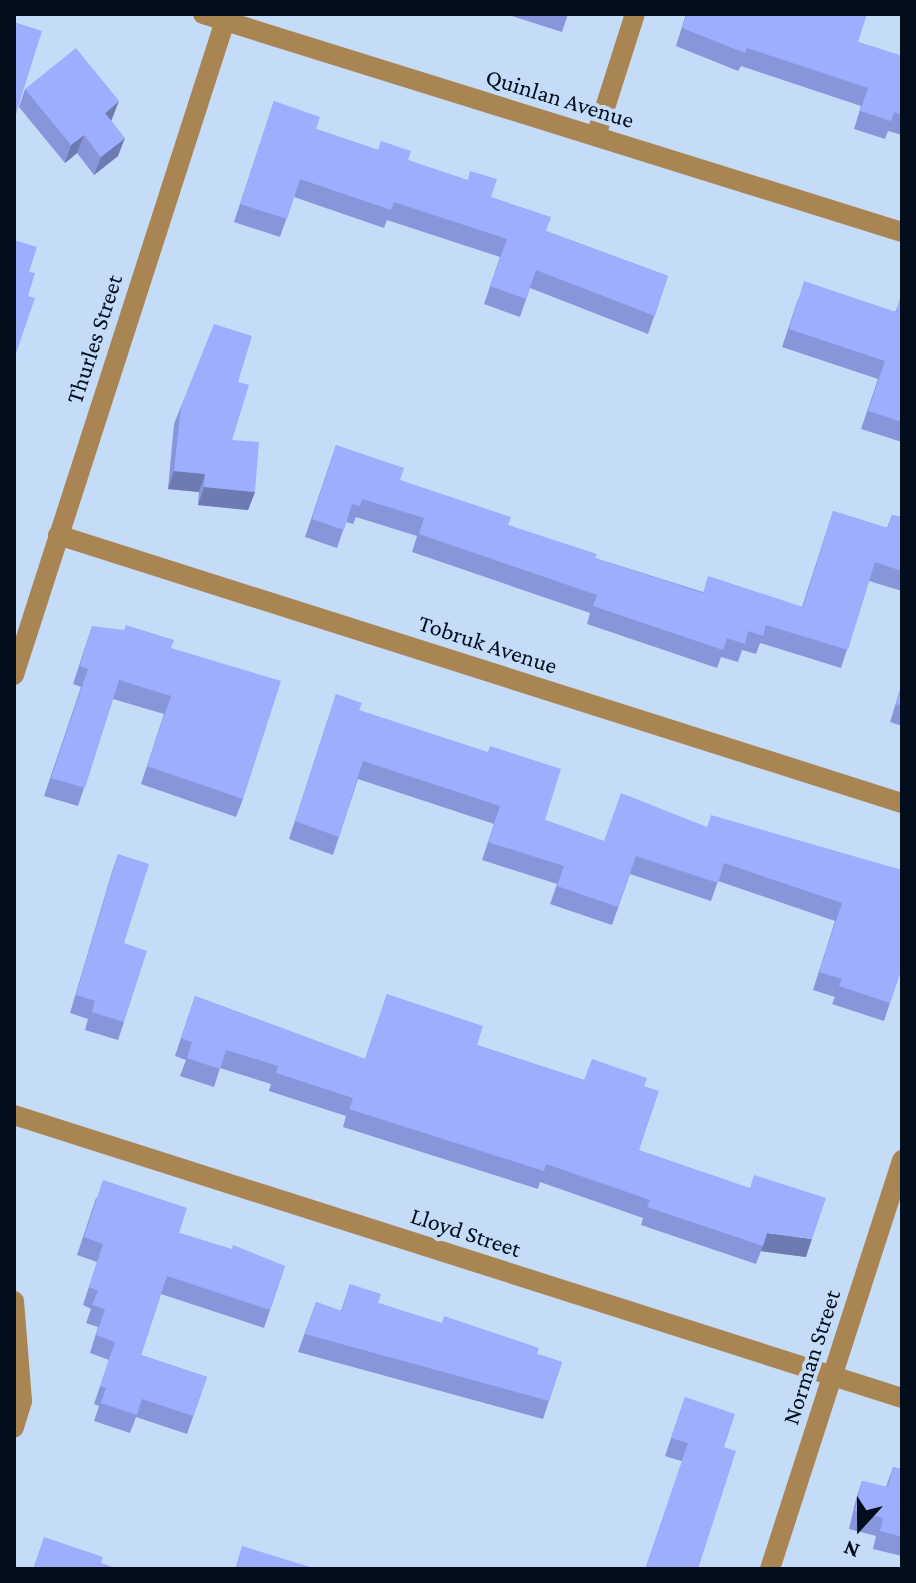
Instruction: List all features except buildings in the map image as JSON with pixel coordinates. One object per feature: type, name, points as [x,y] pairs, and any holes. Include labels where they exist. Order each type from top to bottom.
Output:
[{"type":"street","name":"Quinlan Avenue","points":[[203,14],[902,232]]},
{"type":"street","points":[[596,136],[635,14]]},
{"type":"street","name":"Thurles Street","points":[[14,675],[225,21]]},
{"type":"street","name":"Tobruk Avenue","points":[[58,535],[902,803]]},
{"type":"street","name":"Lloyd Street","points":[[14,1115],[902,1398]]},
{"type":"street","name":"Norman Street","points":[[770,1569],[902,1160]]},
{"type":"street","points":[[14,1301],[22,1401],[14,1428]]}]
